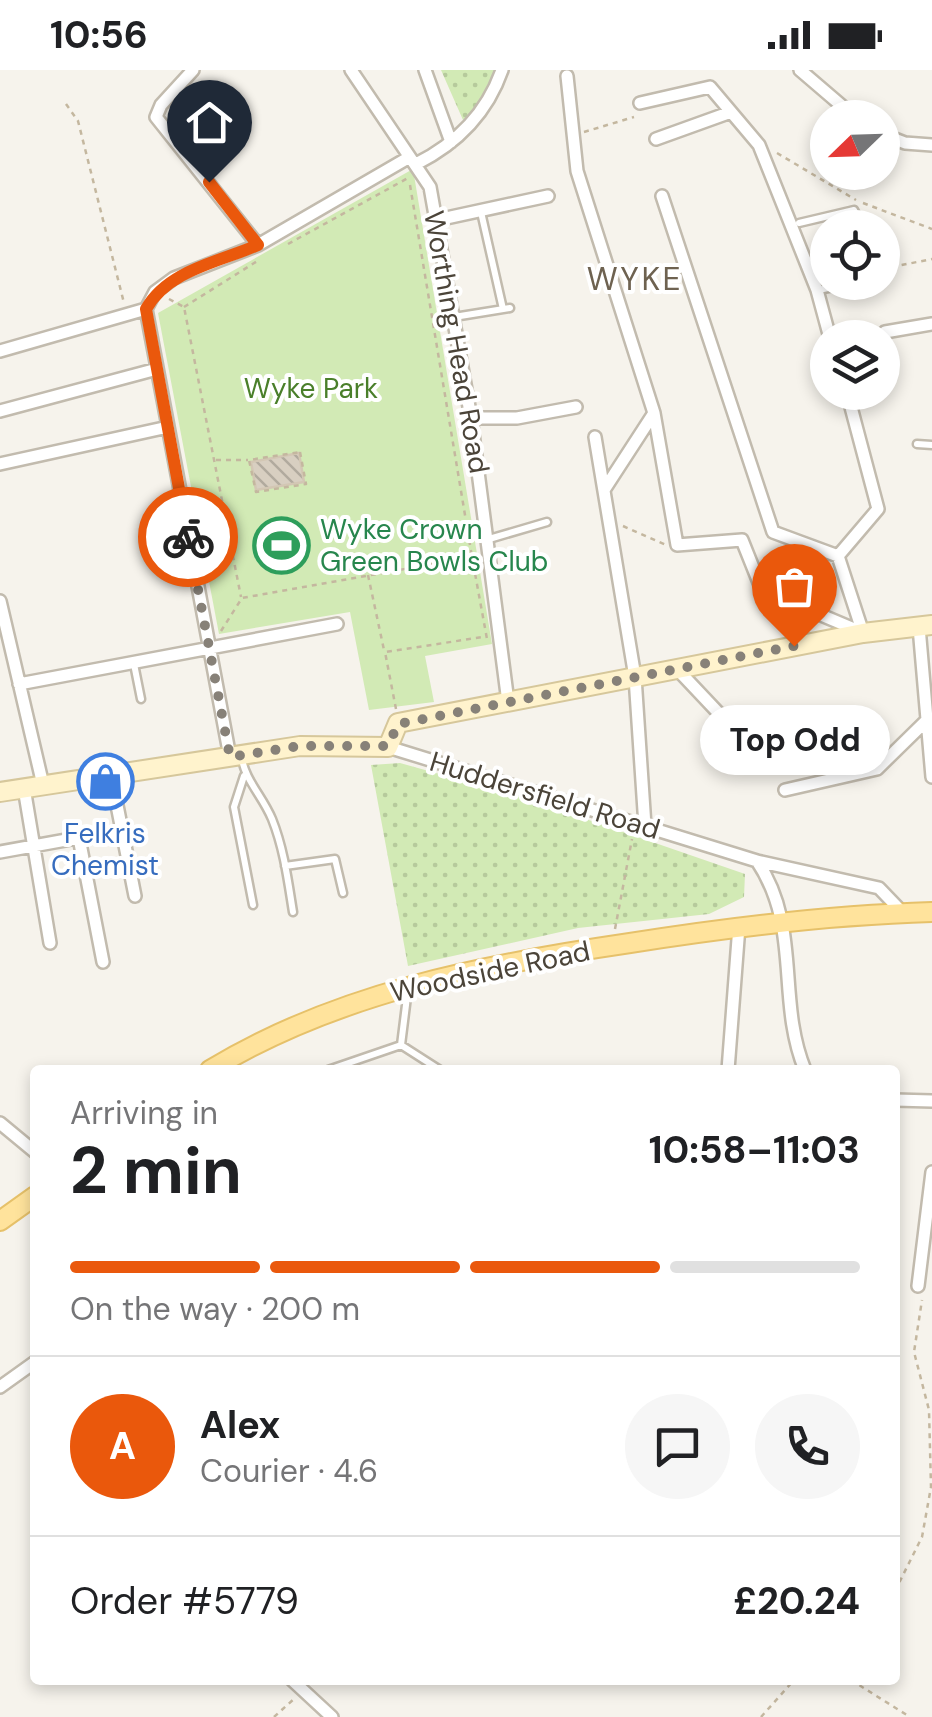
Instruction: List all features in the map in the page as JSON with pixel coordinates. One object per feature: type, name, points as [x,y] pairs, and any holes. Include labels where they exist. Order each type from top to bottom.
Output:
[{"type":"main road","points":[[388,746],[398,724],[863,633],[926,626]]},
{"type":"main road","name":"Huddersfield Road","points":[[0,792],[300,746],[388,746]]},
{"type":"main road","points":[[785,919],[932,912]]},
{"type":"main road","name":"Woodside Road","points":[[220,1065],[313,1020],[408,988],[525,958],[785,919]]},
{"type":"main road","points":[[0,1222],[30,1200]]},
{"type":"street","points":[[193,70],[156,116],[258,245]]},
{"type":"street","name":"Worthing Head Road","points":[[351,70],[430,186],[471,418],[508,702]]},
{"type":"street","points":[[424,70],[451,142]]},
{"type":"street","points":[[235,756],[209,649],[146,309],[156,292],[174,278],[258,245],[451,142],[488,102],[502,70]]},
{"type":"street","points":[[800,70],[835,100]]},
{"type":"street","points":[[567,76],[577,171],[654,414],[677,545],[742,540],[762,590],[863,633]]},
{"type":"street","points":[[640,103],[710,87],[757,143],[810,273]]},
{"type":"street","points":[[656,138],[731,112]]},
{"type":"street","points":[[900,141],[932,145]]},
{"type":"street","points":[[437,220],[548,196]]},
{"type":"street","points":[[662,196],[773,532],[838,556]]},
{"type":"street","points":[[0,350],[146,309]]},
{"type":"street","points":[[900,329],[932,324]]},
{"type":"street","points":[[0,411],[157,369]]},
{"type":"street","points":[[471,418],[517,418],[576,406]]},
{"type":"street","points":[[838,556],[878,509],[852,410]]},
{"type":"street","points":[[604,490],[654,414]]},
{"type":"street","points":[[0,464],[168,427]]},
{"type":"street","points":[[595,437],[635,677],[640,824]]},
{"type":"street","points":[[838,556],[863,633]]},
{"type":"street","points":[[0,605],[19,684],[33,787],[34,846],[50,944]]},
{"type":"street","points":[[19,684],[337,624]]},
{"type":"street","points":[[926,626],[926,721],[932,774]]},
{"type":"street","points":[[677,669],[744,740]]},
{"type":"street","points":[[785,790],[877,768],[926,721]]},
{"type":"street","name":"Huddersfield Road","points":[[388,746],[757,861],[879,888],[902,913]]},
{"type":"street","points":[[110,775],[135,896]]},
{"type":"street","points":[[0,852],[122,830]]},
{"type":"street","points":[[79,838],[103,962]]},
{"type":"street","points":[[757,861],[774,886],[785,919],[791,1036],[803,1065]]},
{"type":"street","points":[[728,1065],[739,926]]},
{"type":"street","points":[[900,1100],[932,1101]]},
{"type":"street","points":[[0,1123],[30,1148]]},
{"type":"street","points":[[921,1292],[932,1172]]},
{"type":"street","points":[[0,1387],[30,1366]]},
{"type":"street","points":[[298,1685],[332,1717]]},
{"type":"lane","points":[[454,317],[507,308],[481,210]]},
{"type":"lane","points":[[799,223],[810,220]]},
{"type":"lane","points":[[917,444],[932,445]]},
{"type":"lane","points":[[489,538],[547,522]]},
{"type":"lane","points":[[133,663],[141,699]]},
{"type":"lane","points":[[235,756],[272,818],[286,866],[293,912]]},
{"type":"lane","points":[[244,776],[234,807],[253,904]]},
{"type":"lane","points":[[286,866],[335,859],[344,893]]},
{"type":"lane","points":[[401,1045],[408,988]]},
{"type":"lane","points":[[343,1065],[401,1045]]},
{"type":"lane","points":[[401,1045],[432,1065]]},
{"type":"path","points":[[573,135],[639,115],[640,103]]},
{"type":"path","points":[[66,104],[78,121],[127,314]]},
{"type":"path","points":[[757,143],[871,208],[932,229]]},
{"type":"path","points":[[278,250],[409,178],[484,636],[502,651]]},
{"type":"path","points":[[900,266],[932,258]]},
{"type":"path","points":[[184,307],[262,259]]},
{"type":"path","points":[[156,292],[184,307]]},
{"type":"path","points":[[184,307],[242,598],[209,649]]},
{"type":"path","points":[[213,460],[249,460],[300,452],[306,484],[256,492],[249,460]]},
{"type":"path","points":[[609,517],[663,544],[677,545]]},
{"type":"path","points":[[242,598],[472,557]]},
{"type":"path","points":[[368,576],[398,724]]},
{"type":"path","points":[[385,652],[484,636]]},
{"type":"path","points":[[612,946],[640,824]]},
{"type":"path","points":[[900,1581],[922,1537],[931,1487],[929,1410],[914,1352],[921,1292]]},
{"type":"path","points":[[761,1717],[790,1685]]},
{"type":"path","points":[[859,1685],[910,1717]]},
{"type":"path","points":[[274,1717],[304,1690]]},
{"type":"green space","points":[[441,70],[495,70],[478,108],[463,120]]},
{"type":"green space","name":"Wyke Park","points":[[413,169],[492,644],[425,656],[434,702],[369,710],[350,612],[219,634],[158,313]]},
{"type":"green space","points":[[400,763],[525,798],[745,874],[744,897],[709,914],[578,928],[408,966],[371,765]]},
{"type":"building","points":[[299,453],[304,482],[256,490],[251,462]]},
{"type":"way so far","points":[[188,537],[230,757],[300,746],[388,746],[398,724],[794,646]]},
{"type":"place","name":"Wyke Crown Green Bowls Club","points":[[281,545]]},
{"type":"place","name":"Top Odd","points":[[794,646]]},
{"type":"place","name":"Felkris Chemist","points":[[105,782]]},
{"type":"district","name":"WYKE","points":[[635,279]]},
{"type":"route","points":[[188,537],[146,309],[156,292],[174,278],[258,245],[209,182]]}]
